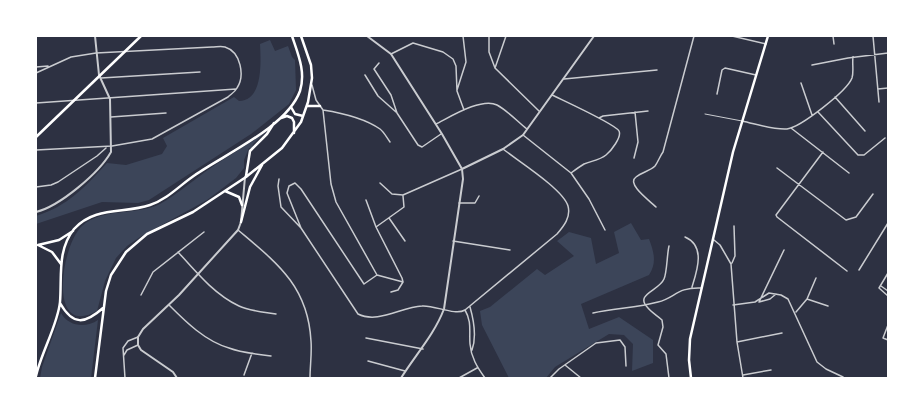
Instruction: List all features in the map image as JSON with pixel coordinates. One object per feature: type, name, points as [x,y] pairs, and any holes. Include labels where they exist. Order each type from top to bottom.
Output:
[{"type":"main road","points":[[36,137],[141,36]]},
{"type":"main road","points":[[37,245],[59,240],[88,218],[103,212],[139,208],[159,201],[196,174],[230,154],[279,118],[291,107],[299,92],[303,76],[292,36]]},
{"type":"main road","points":[[95,378],[106,291],[111,275],[126,252],[147,234],[193,212],[246,177],[282,148],[294,133],[307,106],[312,85],[311,65],[301,36]]},
{"type":"main road","points":[[691,378],[689,351],[728,172],[768,36]]},
{"type":"main road","points":[[307,106],[320,106]]},
{"type":"main road","points":[[291,107],[295,114],[303,116]]},
{"type":"main road","points":[[279,118],[287,116],[292,118],[294,133]]},
{"type":"main road","points":[[246,177],[250,152],[267,134],[274,122]]},
{"type":"main road","points":[[241,222],[250,187],[264,161]]},
{"type":"main road","points":[[224,191],[239,198],[242,205]]},
{"type":"main road","points":[[36,376],[60,302],[61,264],[66,243],[74,229]]},
{"type":"main road","points":[[37,245],[52,252],[61,264]]},
{"type":"main road","points":[[60,302],[66,313],[79,320],[92,318],[104,308]]},
{"type":"street","points":[[36,212],[52,206],[78,188],[110,155],[112,146],[110,99],[100,77],[95,36]]},
{"type":"street","points":[[367,36],[391,54],[436,124],[462,169],[459,203],[444,309],[438,325],[401,378]]},
{"type":"street","points":[[457,90],[460,85],[466,62],[463,36]]},
{"type":"street","points":[[489,36],[489,52],[494,68],[539,111]]},
{"type":"street","points":[[494,68],[506,36]]},
{"type":"street","points":[[380,183],[392,194],[403,195],[503,149],[523,135],[594,36]]},
{"type":"street","points":[[656,207],[638,190],[633,184],[633,181],[635,177],[655,165],[662,152],[694,36]]},
{"type":"street","points":[[732,36],[766,44]]},
{"type":"street","points":[[833,36],[834,44]]},
{"type":"street","points":[[873,36],[879,102]]},
{"type":"street","points":[[391,54],[413,43],[443,52],[455,62],[457,90],[464,110]]},
{"type":"street","points":[[36,73],[71,57],[96,53],[225,47],[233,52],[239,60],[241,80],[237,89],[228,97],[164,134],[142,142],[107,147],[36,150]]},
{"type":"street","points":[[812,65],[853,57],[888,53]]},
{"type":"street","points":[[742,121],[776,129],[791,128],[812,116],[835,97],[852,78],[853,57]]},
{"type":"street","points":[[379,63],[374,69],[391,95],[397,113]]},
{"type":"street","points":[[36,67],[50,66]]},
{"type":"street","points":[[717,94],[722,70],[725,68],[756,75]]},
{"type":"street","points":[[562,79],[657,70]]},
{"type":"street","points":[[100,77],[200,72]]},
{"type":"street","points":[[365,75],[378,96],[397,113],[420,147],[442,134]]},
{"type":"street","points":[[801,83],[812,116]]},
{"type":"street","points":[[312,85],[323,110],[331,184],[336,202],[343,218],[377,275],[403,281]]},
{"type":"street","points":[[878,89],[888,88]]},
{"type":"street","points":[[36,103],[237,89]]},
{"type":"street","points":[[551,95],[598,118],[618,130],[619,137],[607,154],[601,158],[584,164],[571,173]]},
{"type":"street","points":[[835,97],[865,131]]},
{"type":"street","points":[[436,124],[464,110],[490,103],[496,104],[527,129]]},
{"type":"street","points":[[323,110],[353,116],[381,130],[390,142]]},
{"type":"street","points":[[598,118],[603,116],[648,111]]},
{"type":"street","points":[[634,158],[638,142],[635,112]]},
{"type":"street","points":[[817,112],[858,155],[864,155],[885,138]]},
{"type":"street","points":[[111,117],[166,113]]},
{"type":"street","points":[[791,128],[849,173]]},
{"type":"street","points":[[523,135],[571,173],[589,199],[605,230]]},
{"type":"street","points":[[36,187],[51,185],[58,182],[97,156],[107,147]]},
{"type":"street","points":[[279,178],[278,191],[281,207],[301,228],[358,314],[363,316],[378,316],[421,306],[444,309],[458,313],[470,306],[564,227],[568,206],[563,197],[503,149]]},
{"type":"street","points":[[822,152],[776,215],[847,272]]},
{"type":"street","points":[[777,168],[840,215],[850,220],[856,217],[873,194]]},
{"type":"street","points":[[125,378],[123,350],[125,344],[138,337],[143,329],[169,305],[238,230],[241,222],[246,177]]},
{"type":"street","points":[[301,228],[300,221],[286,193],[289,186],[295,183],[301,188],[364,284],[377,275]]},
{"type":"street","points":[[376,227],[404,207],[403,195]]},
{"type":"street","points":[[459,203],[475,203],[479,196]]},
{"type":"street","points":[[366,200],[376,227],[403,281]]},
{"type":"street","points":[[389,218],[405,241]]},
{"type":"street","points":[[859,270],[888,223]]},
{"type":"street","points":[[731,264],[735,256],[734,226]]},
{"type":"street","points":[[238,230],[282,268],[291,278],[301,295],[306,307],[311,334],[310,378]]},
{"type":"street","points":[[141,295],[153,272],[204,232]]},
{"type":"street","points":[[685,237],[692,242],[699,257],[699,264],[692,287]]},
{"type":"street","points":[[714,240],[720,245],[731,264],[736,342],[742,377],[771,370]]},
{"type":"street","points":[[454,241],[510,250]]},
{"type":"street","points":[[644,304],[645,295],[660,286],[664,279],[669,246]]},
{"type":"street","points":[[759,301],[784,250]]},
{"type":"street","points":[[178,252],[198,274],[223,296],[240,307],[276,314]]},
{"type":"street","points":[[888,273],[879,289],[888,296]]},
{"type":"street","points":[[796,313],[807,299],[816,278]]},
{"type":"street","points":[[391,292],[398,290],[403,281]]},
{"type":"street","points":[[880,286],[888,291]]},
{"type":"street","points":[[593,313],[659,302],[677,291],[692,287],[702,288]]},
{"type":"street","points":[[759,301],[767,294],[776,294],[788,299],[796,313],[817,362],[826,369],[843,377]]},
{"type":"street","points":[[733,305],[770,299],[776,294]]},
{"type":"street","points":[[807,299],[828,306]]},
{"type":"street","points":[[644,304],[662,320],[663,327],[658,345],[666,354],[669,378]]},
{"type":"street","points":[[169,305],[194,328],[215,342],[229,348],[271,356]]},
{"type":"street","points":[[470,306],[475,326],[472,357],[477,368],[485,378]]},
{"type":"street","points":[[465,310],[471,327],[470,345],[472,350]]},
{"type":"street","points":[[888,326],[884,338],[888,340]]},
{"type":"street","points":[[736,342],[782,333]]},
{"type":"street","points":[[138,337],[138,345],[144,353],[172,372],[177,378]]},
{"type":"street","points":[[366,338],[422,349]]},
{"type":"street","points":[[550,378],[565,365],[596,343],[620,340],[625,347],[626,366]]},
{"type":"street","points":[[124,354],[127,350],[138,345]]},
{"type":"street","points":[[244,375],[252,353]]},
{"type":"street","points":[[368,361],[405,371]]},
{"type":"street","points":[[565,365],[582,378]]},
{"type":"street","points":[[460,378],[477,368]]},
{"type":"lane","points":[[705,114],[742,121]]},
{"type":"shaded area","points":[[270,40],[275,51],[288,46],[292,57],[295,60],[296,90],[289,104],[251,134],[149,200],[138,203],[102,202],[36,224],[36,216],[58,207],[67,201],[83,188],[107,163],[126,165],[162,154],[167,146],[163,138],[234,97],[239,101],[247,99],[253,95],[259,79],[261,60],[260,44]]},
{"type":"shaded area","points":[[266,132],[253,144],[252,148],[249,148],[244,160],[244,168],[236,178],[207,200],[140,237],[127,246],[116,258],[105,281],[97,311],[81,316],[71,312],[65,301],[63,286],[64,269],[68,251],[75,236],[82,226],[90,220],[100,216],[151,208],[160,204],[212,167]]},
{"type":"shaded area","points":[[631,223],[641,240],[649,239],[654,257],[652,271],[649,275],[581,304],[589,329],[619,317],[653,340],[653,363],[632,371],[633,344],[624,335],[609,334],[555,367],[546,378],[509,378],[482,325],[480,311],[490,307],[537,269],[545,275],[574,256],[557,241],[569,232],[591,238],[596,264],[619,253],[614,232]]},
{"type":"shaded area","points":[[61,313],[68,321],[78,325],[93,323],[98,320],[91,378],[40,378],[42,367]]}]
